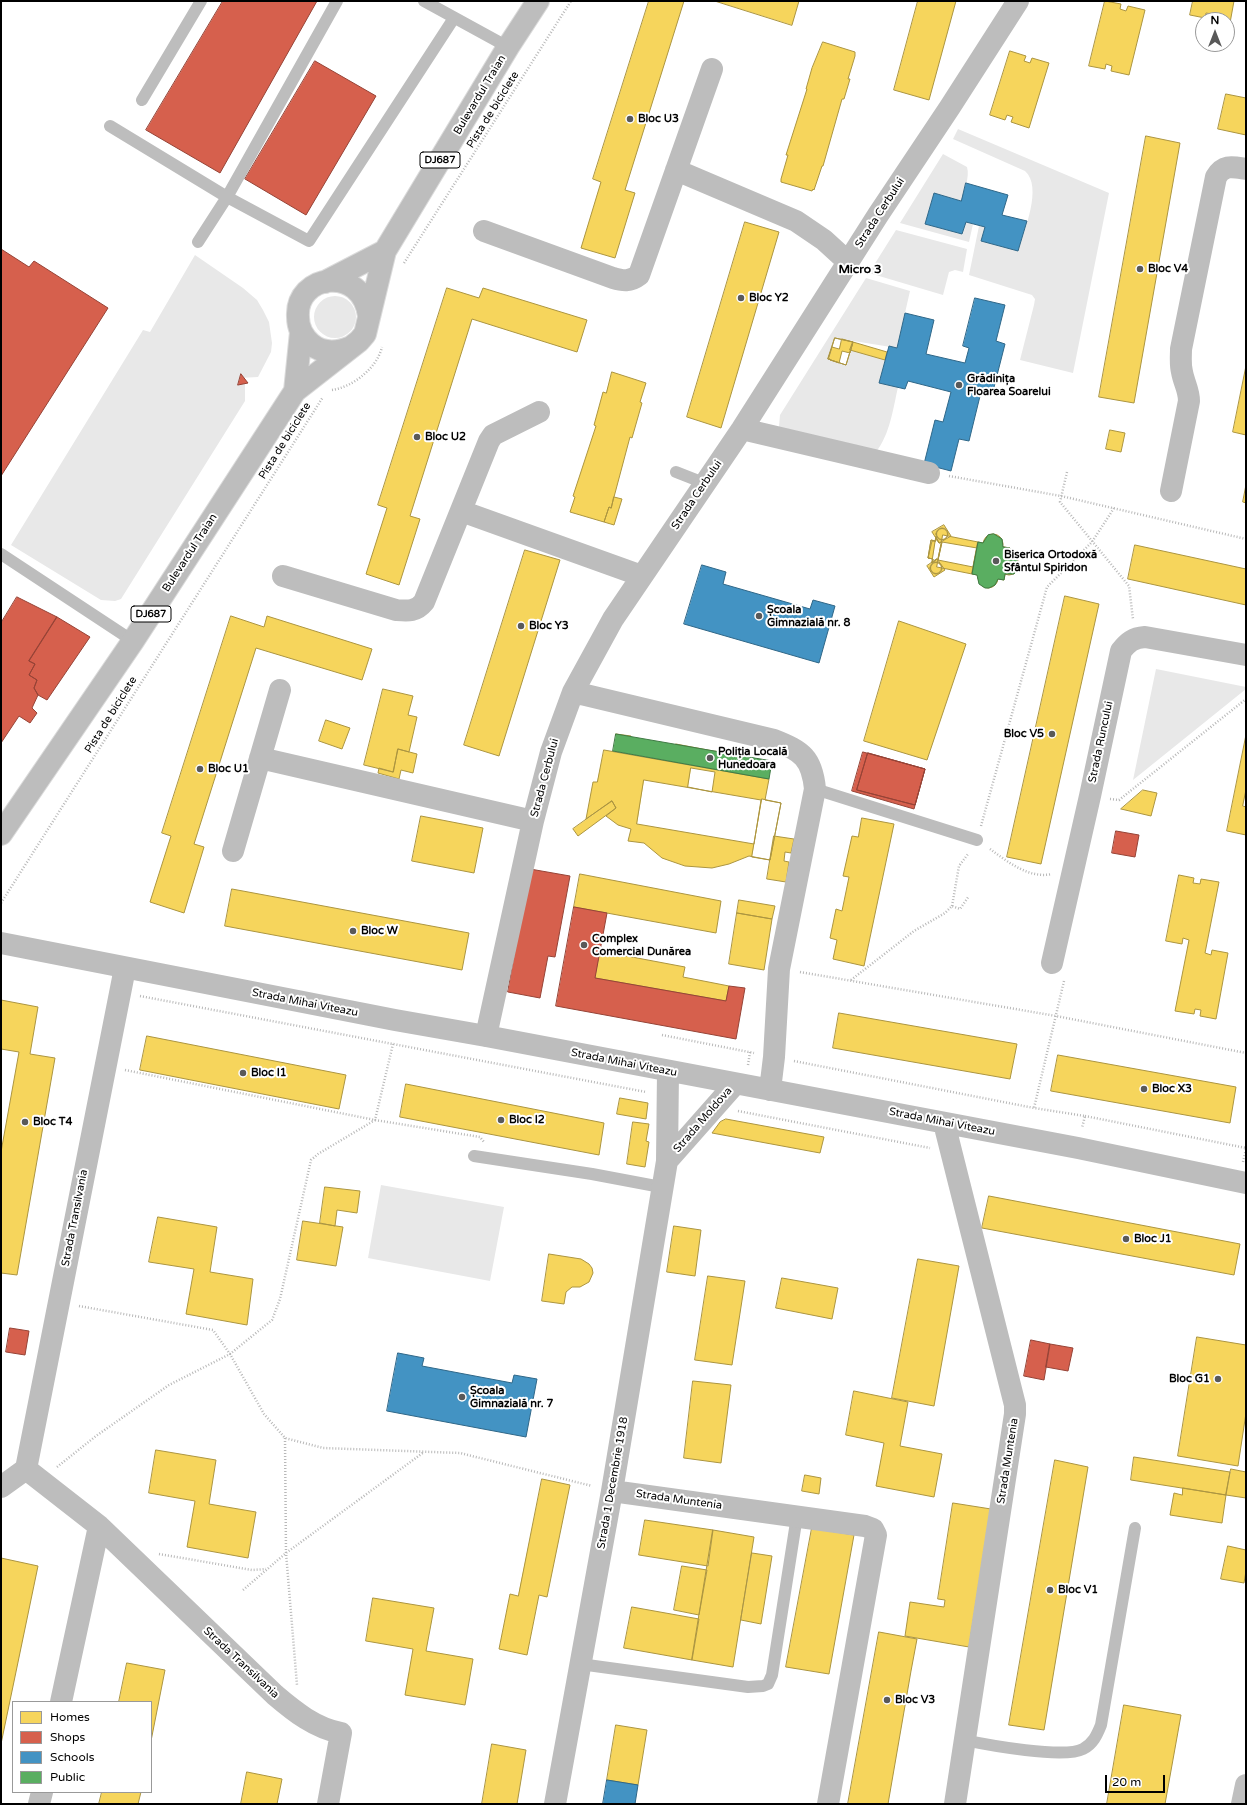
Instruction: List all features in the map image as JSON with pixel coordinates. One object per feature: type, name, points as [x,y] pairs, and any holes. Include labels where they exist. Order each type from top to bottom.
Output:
[{"type":"main road","points":[[1242,1804],[1246,1785]]},
{"type":"street","name":"Bulevardul Traian","points":[[1,834],[133,641],[295,391],[365,334],[385,251],[508,47],[538,1]]},
{"type":"street","name":"Strada Cerbului","points":[[486,1036],[533,821],[551,752],[573,692],[613,619],[742,429],[848,262],[1018,1]]},
{"type":"street","points":[[484,231],[613,278],[627,280],[634,279],[639,275],[712,69]]},
{"type":"street","points":[[1171,491],[1189,401],[1189,390],[1181,367],[1181,349],[1216,177],[1220,170],[1226,167],[1232,166],[1246,170]]},
{"type":"street","points":[[676,170],[796,222],[824,240],[848,262]]},
{"type":"street","name":"Bulevardul Traian","points":[[295,391],[301,332],[298,324],[300,303],[310,289],[385,251]]},
{"type":"street","points":[[325,282],[336,280],[356,288],[363,296],[368,306],[369,316]]},
{"type":"street","points":[[301,332],[306,340],[323,350],[338,351],[352,346]]},
{"type":"street","points":[[283,576],[396,610],[414,610],[420,607],[424,602],[493,435],[539,412]]},
{"type":"street","points":[[742,429],[929,473]]},
{"type":"street","points":[[461,511],[642,576]]},
{"type":"street","points":[[1136,637],[1155,637],[1246,655]]},
{"type":"street","name":"Strada Runcului","points":[[1056,971],[1073,870],[1121,651],[1127,643],[1136,637]]},
{"type":"street","points":[[233,851],[280,690]]},
{"type":"street","points":[[573,692],[774,740],[799,751],[806,758],[814,774],[815,789],[779,969],[774,1057],[770,1090]]},
{"type":"street","points":[[260,758],[533,821]]},
{"type":"street","name":"Strada Mihai Viteazu","points":[[1,943],[395,1020],[1078,1148],[1246,1183]]},
{"type":"street","name":"Strada Transilvania","points":[[125,968],[59,1302],[33,1475],[99,1526],[230,1654],[294,1712],[320,1727],[341,1733],[328,1804]]},
{"type":"street","name":"Strada Moldova","points":[[667,1161],[668,1071]]},
{"type":"street","name":"Strada Moldova","points":[[667,1161],[735,1084]]},
{"type":"street","name":"Strada Muntenia","points":[[944,1123],[1015,1405],[1015,1414],[955,1804]]},
{"type":"street","name":"Strada 1 Decembrie 1918","points":[[555,1804],[612,1491],[667,1161]]},
{"type":"street","points":[[1,1487],[33,1475]]},
{"type":"street","name":"Strada Muntenia","points":[[612,1491],[865,1526],[873,1530],[876,1535],[828,1804]]},
{"type":"street","points":[[61,1701],[99,1526]]},
{"type":"street","points":[[39,1804],[42,1793]]},
{"type":"lane","points":[[142,100],[201,1]]},
{"type":"lane","points":[[198,242],[227,197],[337,1]]},
{"type":"lane","points":[[424,1],[508,47]]},
{"type":"lane","points":[[110,126],[227,197],[309,241],[454,18]]},
{"type":"lane","points":[[676,472],[704,483]]},
{"type":"lane","points":[[1,554],[133,641]]},
{"type":"lane","points":[[815,789],[977,840]]},
{"type":"lane","points":[[480,1157],[592,1174],[662,1187]]},
{"type":"lane","points":[[580,1664],[748,1687],[763,1686],[768,1684],[772,1675],[797,1516]]},
{"type":"lane","points":[[964,1740],[1033,1750],[1067,1752],[1082,1750],[1092,1742],[1101,1725],[1135,1528]]},
{"type":"path","name":"Pista de biciclete","points":[[403,266],[572,1]]},
{"type":"path","name":"Pista de biciclete","points":[[1,903],[327,391],[338,389],[352,383],[363,374],[376,361],[383,343]]},
{"type":"path","points":[[1067,472],[1060,502],[1129,586],[1129,600],[1136,637]]},
{"type":"path","points":[[929,473],[1061,496],[1246,539]]},
{"type":"path","points":[[851,981],[914,931],[945,913],[952,906],[960,866],[977,840],[1048,587],[1052,581],[1092,542],[1114,508]]},
{"type":"path","points":[[1090,796],[1119,800],[1246,700]]},
{"type":"path","points":[[977,840],[1014,866],[1041,876],[1073,870]]},
{"type":"path","points":[[952,906],[960,909],[969,896]]},
{"type":"path","points":[[779,969],[1056,1016],[1246,1053]]},
{"type":"path","points":[[1034,1108],[1064,980],[1056,971]]},
{"type":"path","points":[[120,992],[667,1096]]},
{"type":"path","points":[[662,1035],[1246,1148]]},
{"type":"path","points":[[33,1475],[96,1436],[169,1385],[230,1354],[272,1320],[280,1299],[311,1160],[318,1154],[375,1120],[393,1044]]},
{"type":"path","points":[[106,1066],[375,1120],[480,1137],[486,1144],[480,1157]]},
{"type":"path","points":[[716,1107],[952,1152]]},
{"type":"path","points":[[1078,1148],[1085,1116]]},
{"type":"path","points":[[59,1302],[214,1330],[230,1354],[264,1414],[284,1438],[323,1448],[460,1453],[612,1491]]},
{"type":"path","points":[[284,1438],[286,1553],[297,1685],[294,1712]]},
{"type":"path","points":[[243,1590],[286,1553],[424,1452]]},
{"type":"path","points":[[152,1552],[252,1570],[267,1569]]},
{"type":"shaded area","points":[[958,129],[1109,193],[1073,373],[1020,360],[1034,305],[1035,299],[1032,295],[969,275],[979,226],[985,227],[981,241],[1018,251],[1028,221],[1032,198],[1032,187],[1030,178],[1025,171],[953,139]]},
{"type":"shaded area","points":[[943,154],[967,167],[968,175],[966,184],[961,201],[934,193],[925,224],[962,234],[966,222],[973,224],[969,242],[900,223]]},
{"type":"shaded area","points":[[896,230],[967,249],[963,272],[955,270],[949,272],[943,295],[869,273]]},
{"type":"shaded area","points":[[195,255],[243,288],[257,300],[269,322],[272,343],[271,352],[258,377],[239,378],[240,383],[245,383],[245,401],[121,599],[115,601],[101,600],[11,545],[143,330],[150,332]]},
{"type":"shaded area","points":[[866,278],[910,291],[897,348],[835,338],[828,359],[846,365],[850,350],[885,360],[879,383],[898,387],[888,429],[876,452],[779,427],[780,415]]},
{"type":"shaded area","points":[[335,296],[350,302],[356,317],[350,332],[335,338],[320,332],[314,317],[320,302]]},
{"type":"shaded area","points":[[1156,669],[1246,687],[1246,689],[1133,780]]},
{"type":"shaded area","points":[[381,1185],[504,1207],[490,1281],[368,1258]]},
{"type":"building: Homes","name":"Bloc U3","points":[[649,1],[684,1],[625,190],[635,193],[615,258],[581,248],[601,182],[593,179]]},
{"type":"building: Homes","points":[[715,1],[799,1],[792,25]]},
{"type":"building: Homes","points":[[918,1],[956,1],[929,100],[894,90]]},
{"type":"building: Homes","points":[[1105,1],[1121,4],[1120,9],[1126,11],[1128,6],[1145,10],[1129,75],[1111,71],[1112,66],[1106,64],[1105,69],[1089,66]]},
{"type":"building: Homes","points":[[1193,1],[1234,1],[1232,12],[1195,12],[1195,16],[1190,15]]},
{"type":"building: Homes","points":[[823,42],[855,52],[855,56],[848,79],[850,79],[844,99],[842,99],[823,166],[814,190],[813,189],[812,191],[781,182],[781,179],[788,155],[786,155],[807,89],[812,68]]},
{"type":"building: Homes","points":[[1010,51],[1026,56],[1024,61],[1030,63],[1032,58],[1049,63],[1029,128],[1011,122],[1013,117],[1007,115],[1005,120],[990,115]]},
{"type":"building: Homes","points":[[1226,94],[1246,98],[1246,135],[1218,129]]},
{"type":"building: Homes","name":"Bloc V4","points":[[1146,136],[1180,143],[1134,403],[1099,397]]},
{"type":"building: Homes","name":"Bloc Y2","points":[[745,222],[779,232],[721,428],[687,417]]},
{"type":"building: Homes","name":"Bloc U2","points":[[447,288],[479,298],[483,288],[587,320],[577,352],[472,319],[410,516],[420,519],[399,585],[366,574],[387,508],[378,505]]},
{"type":"building: Homes","points":[[835,338],[853,342],[850,353],[842,351],[839,363],[830,360],[829,358]]},
{"type":"building: Homes","points":[[835,338],[853,342],[846,365],[828,359]]},
{"type":"building: Homes","points":[[842,339],[853,342],[846,365],[828,359],[832,347],[839,349]]},
{"type":"building: Homes","points":[[853,342],[887,352],[885,360],[850,350]]},
{"type":"building: Homes","points":[[1246,366],[1246,435],[1233,432]]},
{"type":"building: Homes","points":[[612,372],[646,383],[640,402],[642,403],[632,438],[630,437],[611,508],[609,507],[604,522],[570,512],[575,497],[573,496],[596,426],[594,425],[603,392],[606,393]]},
{"type":"building: Homes","points":[[1110,430],[1125,433],[1121,452],[1106,449]]},
{"type":"building: Homes","points":[[1246,485],[1246,503],[1243,502]]},
{"type":"building: Homes","points":[[614,497],[622,499],[614,525],[604,522],[609,507],[611,508]]},
{"type":"building: Homes","points":[[944,525],[951,536],[939,543],[932,532]]},
{"type":"building: Homes","points":[[940,528],[944,528],[948,534],[944,540],[940,540],[936,536],[936,532]]},
{"type":"building: Homes","points":[[940,529],[944,529],[946,530],[946,538],[940,539],[937,536],[937,532]]},
{"type":"building: Homes","points":[[989,534],[997,534],[1003,540],[1003,548],[997,554],[989,554],[983,548],[983,540]]},
{"type":"building: Homes","points":[[943,535],[978,542],[972,574],[937,567]]},
{"type":"building: Homes","points":[[936,537],[939,543],[942,542],[938,560],[937,559],[932,563],[933,559],[928,558],[931,540],[935,541]]},
{"type":"building: Homes","points":[[936,537],[939,543],[942,542],[938,560],[937,559],[932,563]]},
{"type":"building: Homes","points":[[931,540],[935,541],[932,541],[928,558]]},
{"type":"building: Homes","points":[[942,542],[977,548],[973,567],[938,560]]},
{"type":"building: Homes","name":"Biserica Ortodoxă Sfântul Spiridon","points":[[978,542],[1010,548],[1004,580],[972,574]]},
{"type":"building: Homes","points":[[1135,545],[1246,569],[1246,605],[1128,579]]},
{"type":"building: Homes","points":[[991,546],[1002,550],[1006,561],[1002,572],[991,576],[980,572],[976,561],[980,550]]},
{"type":"building: Homes","points":[[991,547],[1001,551],[1005,561],[1001,571],[991,575],[981,571],[977,561],[981,551]]},
{"type":"building: Homes","name":"Bloc Y3","points":[[525,550],[560,560],[499,756],[464,745]]},
{"type":"building: Homes","points":[[1005,555],[1013,555],[1019,561],[1019,569],[1013,575],[1005,575],[999,569],[999,561]]},
{"type":"building: Homes","points":[[937,559],[945,570],[934,577],[927,566]]},
{"type":"building: Homes","points":[[934,562],[938,562],[942,568],[938,574],[934,574],[930,570],[930,566]]},
{"type":"building: Homes","points":[[934,563],[938,563],[940,564],[940,572],[934,573],[931,570],[931,566]]},
{"type":"building: Homes","points":[[984,568],[992,568],[998,574],[998,582],[992,588],[984,588],[978,582],[978,574]]},
{"type":"building: Homes","name":"Bloc V5","points":[[1065,596],[1099,604],[1041,864],[1007,857]]},
{"type":"building: Homes","name":"Bloc U1","points":[[231,616],[264,627],[267,616],[372,649],[362,680],[256,648],[194,844],[204,847],[184,913],[150,902],[171,836],[162,833]]},
{"type":"building: Homes","points":[[899,621],[966,644],[927,760],[864,741]]},
{"type":"building: Homes","points":[[383,689],[413,696],[408,715],[417,717],[409,752],[398,749],[393,772],[364,765]]},
{"type":"building: Homes","points":[[326,720],[350,728],[342,749],[319,741]]},
{"type":"building: Homes","points":[[616,734],[631,736],[631,738],[616,736]]},
{"type":"building: Homes","points":[[1246,735],[1246,835],[1227,831]]},
{"type":"building: Homes","points":[[676,744],[723,752],[723,754],[676,746]]},
{"type":"building: Homes","points":[[398,749],[417,754],[413,773],[401,770],[399,779],[378,773],[379,768],[393,772]]},
{"type":"building: Homes","points":[[604,750],[769,779],[765,800],[781,803],[770,860],[749,856],[729,864],[712,868],[685,866],[662,858],[644,843],[628,841],[631,829],[618,825],[606,816],[616,808],[612,801],[586,819],[593,782],[597,782]]},
{"type":"building: Homes","points":[[691,768],[715,772],[712,792],[688,787]]},
{"type":"building: Homes","points":[[644,780],[761,800],[754,844],[637,824]]},
{"type":"building: Homes","points":[[1143,790],[1157,793],[1151,816],[1121,809]]},
{"type":"building: Homes","points":[[1246,790],[1246,807],[1243,806]]},
{"type":"building: Homes","points":[[762,799],[781,803],[770,860],[752,857]]},
{"type":"building: Homes","points":[[612,801],[616,808],[578,836],[573,829]]},
{"type":"building: Homes","points":[[421,816],[483,828],[474,873],[412,861]]},
{"type":"building: Homes","points":[[862,818],[894,824],[864,966],[833,959],[837,940],[830,938],[836,909],[842,911],[849,877],[843,876],[852,836],[858,837]]},
{"type":"building: Homes","points":[[774,836],[794,839],[791,853],[785,852],[784,861],[789,862],[786,882],[767,879]]},
{"type":"building: Homes","points":[[580,874],[721,901],[716,933],[574,907]]},
{"type":"building: Homes","points":[[1179,875],[1194,878],[1193,883],[1200,884],[1201,879],[1219,882],[1205,953],[1211,955],[1212,950],[1228,953],[1216,1019],[1200,1016],[1201,1010],[1195,1009],[1194,1014],[1175,1011],[1189,940],[1183,938],[1182,944],[1166,941]]},
{"type":"building: Homes","name":"Bloc W","points":[[232,889],[469,933],[462,970],[225,926]]},
{"type":"building: Homes","points":[[739,900],[775,906],[772,919],[737,913]]},
{"type":"building: Homes","points":[[737,913],[772,919],[764,970],[729,964]]},
{"type":"building: Homes","points":[[600,951],[685,967],[683,977],[729,986],[726,1001],[595,978]]},
{"type":"building: Homes","name":"Bloc T4","points":[[1,1000],[38,1007],[30,1054],[55,1058],[17,1275],[1,1273],[1,1152],[19,1052],[1,1049]]},
{"type":"building: Homes","points":[[839,1013],[1017,1044],[1010,1079],[833,1048]]},
{"type":"building: Homes","name":"Bloc I1","points":[[147,1036],[346,1075],[339,1109],[140,1070]]},
{"type":"building: Homes","name":"Bloc X3","points":[[1058,1055],[1236,1087],[1230,1123],[1051,1091]]},
{"type":"building: Homes","name":"Bloc I2","points":[[406,1084],[604,1123],[599,1155],[400,1117]]},
{"type":"building: Homes","points":[[620,1098],[648,1103],[646,1119],[617,1114]]},
{"type":"building: Homes","points":[[726,1119],[824,1137],[820,1153],[712,1133],[720,1122]]},
{"type":"building: Homes","points":[[633,1122],[649,1124],[646,1141],[649,1142],[645,1167],[627,1164]]},
{"type":"building: Homes","points":[[325,1187],[360,1191],[357,1213],[337,1210],[335,1226],[320,1223]]},
{"type":"building: Homes","name":"Bloc J1","points":[[989,1196],[1240,1244],[1234,1275],[982,1228]]},
{"type":"building: Homes","points":[[158,1217],[217,1227],[210,1272],[253,1279],[247,1325],[186,1314],[194,1269],[149,1262]]},
{"type":"building: Homes","points":[[303,1221],[343,1227],[336,1266],[297,1260]]},
{"type":"building: Homes","points":[[674,1226],[701,1230],[695,1276],[667,1272]]},
{"type":"building: Homes","points":[[549,1254],[581,1259],[592,1268],[593,1273],[589,1282],[580,1287],[572,1287],[566,1292],[564,1304],[542,1301]]},
{"type":"building: Homes","points":[[918,1259],[959,1266],[934,1406],[892,1398]]},
{"type":"building: Homes","points":[[708,1276],[745,1281],[732,1365],[695,1360]]},
{"type":"building: Homes","points":[[782,1278],[838,1288],[832,1319],[776,1308]]},
{"type":"building: Homes","name":"Bloc G1","points":[[1197,1337],[1246,1345],[1246,1413],[1238,1466],[1178,1456]]},
{"type":"building: Homes","points":[[693,1381],[731,1385],[721,1463],[684,1458]]},
{"type":"building: Homes","points":[[854,1391],[908,1402],[900,1446],[942,1454],[934,1497],[876,1486],[884,1443],[846,1435]]},
{"type":"building: Homes","points":[[156,1450],[216,1460],[209,1504],[256,1512],[248,1558],[187,1547],[195,1501],[149,1493]]},
{"type":"building: Homes","points":[[1134,1457],[1230,1472],[1226,1495],[1131,1480]]},
{"type":"building: Homes","name":"Bloc V1","points":[[1055,1460],[1088,1467],[1044,1730],[1009,1725]]},
{"type":"building: Homes","points":[[1231,1469],[1246,1472],[1246,1498],[1226,1495]]},
{"type":"building: Homes","points":[[805,1475],[821,1478],[819,1494],[802,1491]]},
{"type":"building: Homes","points":[[542,1479],[570,1485],[547,1597],[539,1595],[527,1655],[499,1649],[510,1594],[518,1596]]},
{"type":"building: Homes","points":[[1183,1488],[1226,1495],[1222,1523],[1170,1515],[1174,1493],[1182,1495]]},
{"type":"building: Homes","points":[[953,1503],[991,1509],[969,1647],[905,1636],[910,1602],[944,1607],[945,1600],[938,1599]]},
{"type":"building: Homes","points":[[645,1520],[713,1530],[708,1566],[639,1555]]},
{"type":"building: Homes","points":[[812,1528],[854,1535],[829,1674],[786,1667]]},
{"type":"building: Homes","points":[[713,1530],[754,1537],[733,1667],[692,1660]]},
{"type":"building: Homes","points":[[1228,1546],[1246,1550],[1246,1571],[1244,1583],[1221,1579]]},
{"type":"building: Homes","points":[[752,1553],[772,1556],[761,1624],[741,1620]]},
{"type":"building: Homes","points":[[1,1558],[38,1566],[1,1744]]},
{"type":"building: Homes","points":[[682,1566],[707,1570],[699,1615],[674,1610]]},
{"type":"building: Homes","points":[[373,1598],[434,1608],[426,1651],[473,1659],[465,1705],[405,1695],[413,1649],[366,1641]]},
{"type":"building: Homes","points":[[632,1607],[699,1619],[692,1660],[624,1648]]},
{"type":"building: Homes","name":"Bloc V3","points":[[879,1632],[917,1639],[888,1804],[848,1804]]},
{"type":"building: Homes","points":[[127,1663],[165,1670],[152,1736],[152,1701],[119,1701]]},
{"type":"building: Homes","points":[[1124,1705],[1181,1715],[1165,1804],[1107,1804]]},
{"type":"building: Homes","points":[[616,1725],[647,1730],[638,1785],[607,1780]]},
{"type":"building: Homes","points":[[492,1744],[526,1750],[517,1804],[482,1804]]},
{"type":"building: Homes","points":[[247,1772],[282,1779],[277,1804],[241,1804]]},
{"type":"building: Homes","points":[[102,1793],[141,1793],[138,1804],[99,1804]]},
{"type":"building: Shops","points":[[223,1],[317,1],[220,173],[146,130]]},
{"type":"building: Shops","points":[[315,61],[376,96],[306,215],[245,179]]},
{"type":"building: Shops","points":[[1,249],[29,267],[34,261],[108,308],[1,476]]},
{"type":"building: Shops","points":[[241,374],[248,383],[238,385]]},
{"type":"building: Shops","points":[[17,597],[57,617],[29,661],[35,664],[29,675],[37,680],[34,688],[38,695],[32,708],[37,713],[30,723],[19,716],[1,743],[1,623]]},
{"type":"building: Shops","points":[[57,617],[90,637],[47,700],[38,695],[34,688],[37,680],[29,675],[35,664],[29,661]]},
{"type":"building: Shops","points":[[863,752],[925,769],[914,809],[852,791]]},
{"type":"building: Shops","points":[[868,753],[925,769],[915,805],[857,790]]},
{"type":"building: Shops","points":[[868,753],[925,769],[915,805],[857,790]]},
{"type":"building: Shops","points":[[1116,831],[1139,835],[1135,857],[1112,853]]},
{"type":"building: Shops","points":[[530,869],[570,876],[555,957],[548,956],[540,998],[508,992]]},
{"type":"building: Shops","name":"Complex Comercial Dunărea","points":[[574,907],[607,913],[595,978],[726,1001],[729,986],[745,988],[736,1039],[556,1006]]},
{"type":"building: Shops","points":[[10,1328],[29,1331],[25,1355],[6,1352]]},
{"type":"building: Shops","points":[[1031,1340],[1050,1344],[1044,1380],[1024,1376]]},
{"type":"building: Shops","points":[[1050,1344],[1073,1348],[1068,1371],[1046,1367]]},
{"type":"building: Schools","points":[[966,183],[1008,195],[1002,215],[1027,221],[1018,251],[981,241],[985,227],[966,222],[962,234],[925,224],[934,193],[961,201]]},
{"type":"building: Schools","name":"Grădinița Floarea Soarelui","points":[[975,298],[1005,305],[996,341],[1005,344],[992,395],[981,392],[969,441],[959,439],[951,471],[924,464],[935,420],[943,422],[951,392],[908,381],[905,389],[879,383],[889,346],[897,348],[905,313],[934,320],[926,354],[965,363],[969,348],[963,346]]},
{"type":"building: Schools","name":"Școala Gimnazială nr. 8","points":[[702,565],[726,572],[723,584],[810,609],[813,600],[835,606],[819,663],[684,624]]},
{"type":"building: Schools","name":"Școala Gimnazială nr. 7","points":[[398,1353],[424,1358],[422,1366],[512,1383],[514,1375],[537,1379],[526,1437],[387,1411]]},
{"type":"building: Schools","points":[[607,1780],[638,1785],[635,1804],[603,1804]]},
{"type":"building: Public","name":"Biserica Ortodoxă Sfântul Spiridon","points":[[994,534],[1002,539],[1003,547],[1010,548],[1009,554],[1016,557],[1019,566],[1014,574],[1005,574],[1004,580],[998,579],[995,585],[985,588],[979,584],[977,575],[972,574],[978,542],[983,543],[988,535]]},
{"type":"building: Public","points":[[616,734],[772,761],[769,779],[613,751]]},
{"type":"place","name":"Bloc U3","points":[[630,119]]},
{"type":"place","name":"Bloc V4","points":[[1140,269]]},
{"type":"place","name":"Bloc Y2","points":[[741,298]]},
{"type":"place","name":"Grădinița Floarea Soarelui","points":[[959,385]]},
{"type":"place","name":"Bloc U2","points":[[417,437]]},
{"type":"place","name":"Biserica Ortodoxă Sfântul Spiridon","points":[[996,561]]},
{"type":"place","name":"Școala Gimnazială nr. 8","points":[[759,616]]},
{"type":"place","name":"Bloc Y3","points":[[521,626]]},
{"type":"place","name":"Bloc V5","points":[[1052,734]]},
{"type":"place","name":"Poliția Locală Hunedoara","points":[[710,758]]},
{"type":"place","name":"Bloc U1","points":[[200,769]]},
{"type":"place","name":"Bloc W","points":[[353,931]]},
{"type":"place","name":"Complex Comercial Dunărea","points":[[584,945]]},
{"type":"place","name":"Bloc I1","points":[[243,1073]]},
{"type":"place","name":"Bloc X3","points":[[1144,1089]]},
{"type":"place","name":"Bloc I2","points":[[501,1120]]},
{"type":"place","name":"Bloc T4","points":[[25,1122]]},
{"type":"place","name":"Bloc J1","points":[[1126,1239]]},
{"type":"place","name":"Bloc G1","points":[[1218,1379]]},
{"type":"place","name":"Școala Gimnazială nr. 7","points":[[462,1397]]},
{"type":"place","name":"Bloc V1","points":[[1050,1590]]},
{"type":"place","name":"Bloc V3","points":[[887,1700]]},
{"type":"district","name":"Micro 3","points":[[860,270]]}]
